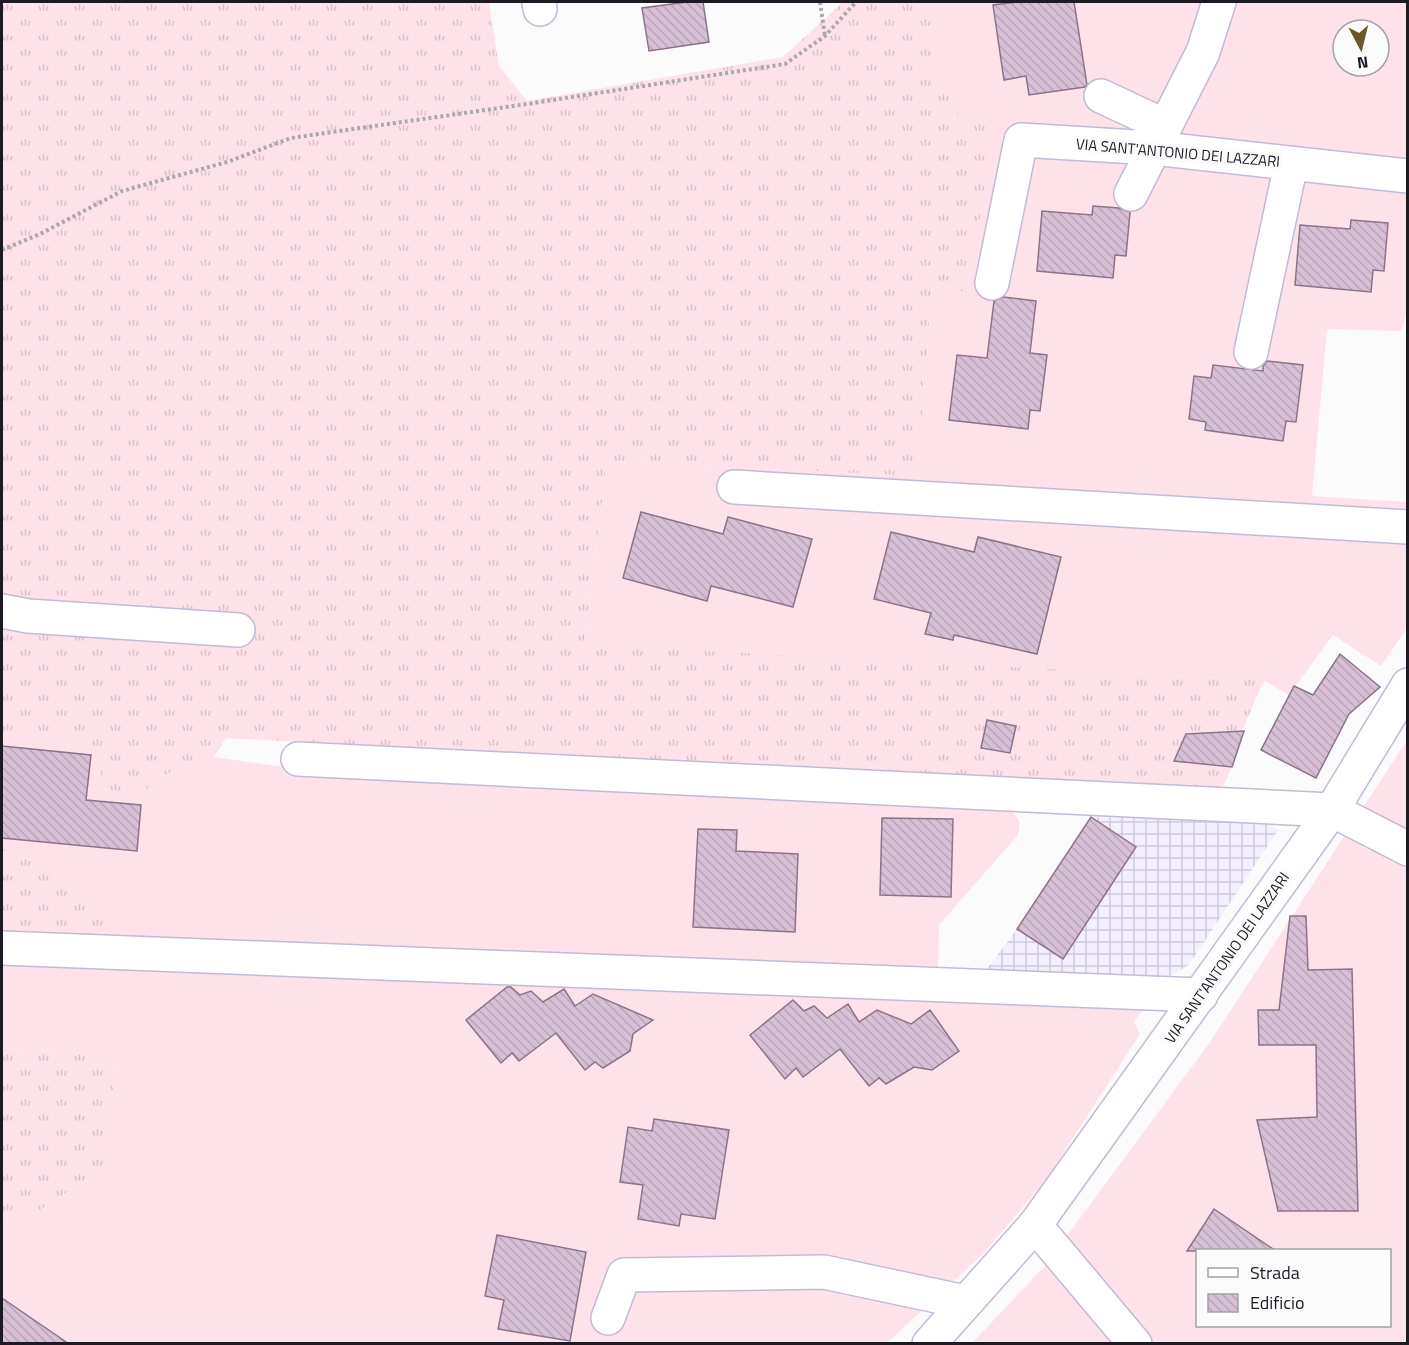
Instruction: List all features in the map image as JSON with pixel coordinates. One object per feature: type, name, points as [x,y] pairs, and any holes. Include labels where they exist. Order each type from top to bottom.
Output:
[{"type":"street","points":[[1131,194],[1203,52],[1219,2]]},
{"type":"street","points":[[1101,96],[1159,137]]},
{"type":"street","name":"VIA SANT'ANTONIO DEI LAZZARI","points":[[992,282],[1020,140],[1159,137],[1291,164],[1407,176]]},
{"type":"street","points":[[1251,352],[1291,164]]},
{"type":"street","points":[[734,486],[1407,526]]},
{"type":"street","points":[[2,611],[28,616],[238,630]]},
{"type":"street","name":"VIA SANT'ANTONIO DEI LAZZARI","points":[[929,1344],[1035,1225],[1332,810],[1407,685]]},
{"type":"street","points":[[298,759],[1332,810],[1407,849]]},
{"type":"street","points":[[2,948],[1201,995]]},
{"type":"street","points":[[1035,1225],[1135,1344]]},
{"type":"street","points":[[608,1318],[624,1275],[824,1272],[965,1302]]},
{"type":"path","points":[[820,2],[825,36]]},
{"type":"path","points":[[2,249],[40,234],[122,191],[226,162],[291,138],[785,64],[825,36],[856,2]]},
{"type":"shaded area","points":[[1091,817],[1265,822],[1278,830],[1189,965],[1166,978],[981,977],[1017,929],[1063,958],[1136,847]]},
{"type":"green space","points":[[2,2],[489,2],[499,66],[527,101],[783,57],[840,5],[839,2],[928,2],[934,61],[996,126],[967,292],[932,287],[918,476],[607,462],[584,644],[1264,680],[1242,731],[1187,734],[1174,760],[1232,767],[1220,793],[226,738],[214,757],[153,779],[145,794],[100,789],[101,754],[6,734],[2,738]]},
{"type":"green space","points":[[928,2],[1407,2],[1407,312],[1401,331],[1327,329],[1312,496],[1407,502],[1407,628],[1381,666],[1333,635],[1289,695],[1263,680],[584,645],[607,462],[918,476],[932,287],[967,292],[996,126],[959,117],[934,61]]},
{"type":"green space","points":[[42,731],[86,743],[101,754],[101,789],[145,794],[153,779],[214,757],[276,766],[797,801],[1013,812],[1020,822],[1018,835],[939,925],[938,973],[1166,978],[1134,1022],[1140,1034],[1046,1180],[983,1254],[887,1343],[2,1343],[2,1223],[40,1210],[108,1166],[113,1136],[107,1109],[120,1066],[65,1050],[2,1048],[2,939],[103,937],[112,917],[84,885],[2,848],[2,738],[6,734]]},
{"type":"green space","points":[[1407,740],[1407,1343],[971,1344],[1044,1267],[1210,1042]]},
{"type":"green space","points":[[2,848],[84,885],[112,917],[104,937],[2,939]]},
{"type":"green space","points":[[2,1048],[65,1050],[120,1066],[107,1109],[113,1136],[108,1166],[40,1210],[2,1223]]},
{"type":"building","points":[[703,2],[709,42],[649,51],[642,8]]},
{"type":"building","points":[[1017,2],[1074,2],[1087,85],[1085,87],[1029,95],[1026,76],[1004,80],[993,5]]},
{"type":"building","points":[[1093,206],[1119,208],[1130,212],[1126,256],[1115,255],[1113,278],[1037,271],[1042,211],[1092,215]]},
{"type":"building","points":[[1351,220],[1388,223],[1384,271],[1373,270],[1371,292],[1295,285],[1300,225],[1350,229]]},
{"type":"building","points":[[1003,297],[1036,301],[1030,353],[1047,355],[1040,411],[1030,410],[1028,429],[949,420],[957,355],[987,358],[994,301]]},
{"type":"building","points":[[1267,361],[1303,365],[1296,422],[1286,421],[1283,441],[1205,430],[1206,422],[1189,419],[1194,376],[1211,378],[1213,365],[1263,371],[1263,366]]},
{"type":"building","points":[[641,512],[723,534],[728,517],[812,539],[793,607],[711,586],[707,601],[623,578]]},
{"type":"building","points":[[891,532],[974,552],[978,537],[1061,557],[1037,654],[954,635],[953,640],[925,634],[931,613],[874,599]]},
{"type":"building","points":[[1340,654],[1380,687],[1349,714],[1316,778],[1261,750],[1294,686],[1313,695]]},
{"type":"building","points":[[987,720],[1016,726],[1010,753],[981,748]]},
{"type":"building","points":[[1244,731],[1232,767],[1174,761],[1186,734]]},
{"type":"building","points":[[2,746],[91,755],[86,800],[141,805],[137,851],[2,838]]},
{"type":"building","points":[[1091,817],[1136,847],[1063,959],[1017,929]]},
{"type":"building","points":[[882,818],[953,819],[951,897],[880,895]]},
{"type":"building","points":[[698,829],[737,830],[736,851],[798,854],[795,932],[693,927]]},
{"type":"building","points":[[1290,916],[1306,916],[1308,970],[1352,969],[1358,1211],[1278,1211],[1257,1120],[1317,1117],[1316,1045],[1259,1045],[1258,1010],[1279,1010]]},
{"type":"building","points":[[507,987],[511,987],[520,995],[531,991],[543,1002],[564,989],[575,1006],[593,994],[653,1020],[633,1034],[630,1051],[603,1068],[595,1062],[585,1070],[556,1033],[519,1061],[512,1053],[501,1063],[466,1020]]},
{"type":"building","points":[[793,1000],[804,1011],[814,1006],[827,1018],[848,1004],[859,1022],[877,1010],[911,1024],[930,1010],[959,1051],[932,1070],[914,1067],[886,1084],[879,1078],[869,1086],[840,1049],[803,1077],[796,1068],[785,1079],[750,1035]]},
{"type":"building","points":[[654,1119],[729,1130],[715,1219],[681,1214],[679,1226],[638,1219],[643,1185],[620,1182],[628,1127],[652,1131]]},
{"type":"building","points":[[1214,1209],[1273,1249],[1196,1249],[1196,1251],[1187,1251]]},
{"type":"building","points":[[497,1235],[586,1252],[570,1341],[498,1329],[504,1300],[485,1296]]},
{"type":"building","points":[[2,1298],[69,1344],[2,1344]]}]
